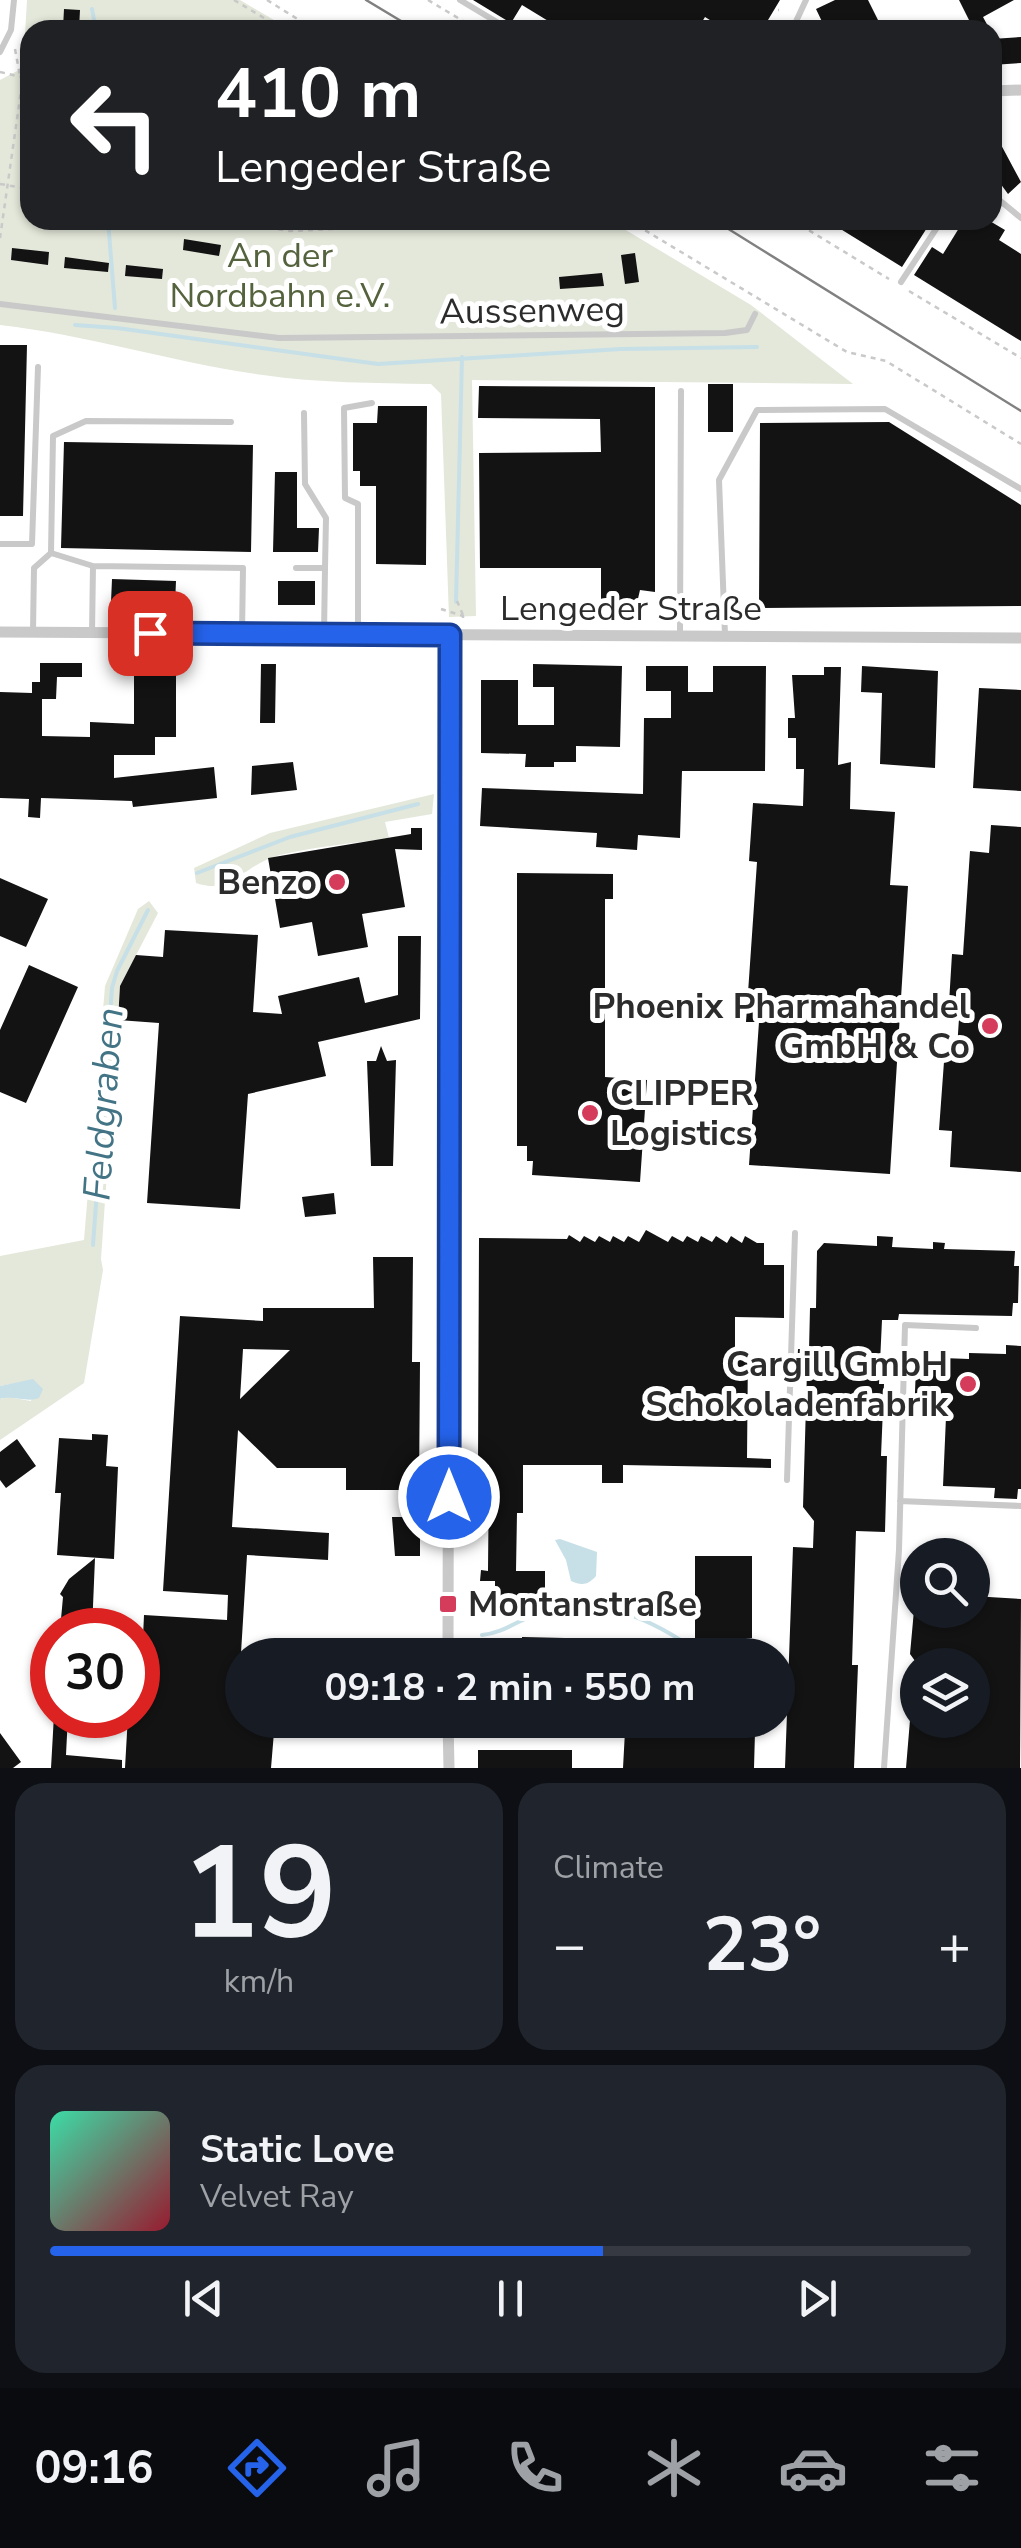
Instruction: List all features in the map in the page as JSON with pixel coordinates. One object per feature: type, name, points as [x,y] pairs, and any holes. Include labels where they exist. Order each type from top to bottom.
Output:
[{"type":"street","name":"Lengeder Straße","points":[[0,632],[1021,638]]},
{"type":"street","points":[[448,1638],[450,635]]},
{"type":"street","points":[[448,1738],[448,1768]]},
{"type":"lane","points":[[0,52],[11,30],[14,0]]},
{"type":"lane","points":[[460,0],[493,20]]},
{"type":"lane","points":[[902,282],[936,230]]},
{"type":"lane","name":"Aussenweg","points":[[0,304],[279,338],[726,333],[747,330],[755,314]]},
{"type":"lane","points":[[0,544],[32,544],[38,367]]},
{"type":"lane","points":[[680,636],[681,391]]},
{"type":"lane","points":[[358,634],[358,504],[345,498],[344,408],[372,402]]},
{"type":"lane","points":[[725,636],[718,480],[757,410],[885,408],[1021,489]]},
{"type":"lane","points":[[304,413],[305,484],[326,518],[324,634]]},
{"type":"lane","points":[[34,632],[34,568],[51,553],[53,436],[86,421],[231,422]]},
{"type":"lane","points":[[51,553],[93,566],[243,568],[242,634]]},
{"type":"lane","points":[[92,633],[93,566]]},
{"type":"lane","points":[[296,568],[325,568]]},
{"type":"lane","points":[[787,1480],[796,1232]]},
{"type":"lane","points":[[884,1768],[906,1325],[976,1328]]},
{"type":"lane","points":[[900,1501],[1021,1506]]},
{"type":"path","points":[[234,0],[267,20]]},
{"type":"path","points":[[267,0],[299,20]]},
{"type":"path","points":[[428,0],[461,20]]},
{"type":"path","points":[[11,30],[20,72]]},
{"type":"path","points":[[0,238],[20,85]]},
{"type":"path","points":[[0,184],[20,188]]},
{"type":"path","points":[[278,230],[330,230]]},
{"type":"path","points":[[645,230],[846,352],[886,361],[1021,444]]},
{"type":"path","points":[[440,609],[463,618],[457,601]]},
{"type":"green space","name":"An der Nordbahn e.V.","points":[[27,0],[240,0],[274,20],[26,20]]},
{"type":"green space","name":"An der Nordbahn e.V.","points":[[20,70],[20,230],[626,230],[751,305],[853,384],[472,380],[476,616],[449,617],[441,394],[431,384],[263,375],[0,325],[0,80]]},
{"type":"green space","points":[[434,794],[432,814],[385,822],[389,838],[291,853],[266,860],[217,886],[196,883],[194,868],[270,833]]},
{"type":"green space","points":[[149,901],[158,913],[120,986],[103,1270],[84,1383],[0,1440],[0,1399],[31,1401],[33,1380],[0,1386],[0,1256],[84,1240],[105,986],[138,909]]},
{"type":"water","points":[[33,1379],[43,1389],[39,1398],[0,1399],[0,1386]]},
{"type":"water","points":[[555,1540],[597,1552],[596,1576],[582,1584],[571,1581]]},
{"type":"building","points":[[473,0],[780,0],[768,20],[547,20],[522,5],[513,20],[506,20]]},
{"type":"building","points":[[835,0],[868,0],[878,20],[821,20],[816,9]]},
{"type":"building","points":[[959,0],[1014,0],[983,17],[985,20],[969,20]]},
{"type":"building","points":[[64,9],[80,10],[79,20],[63,20]]},
{"type":"building","points":[[1021,37],[1021,63],[1002,64],[1002,38]]},
{"type":"building","points":[[1002,147],[1021,182],[1008,194],[1002,186]]},
{"type":"building","points":[[842,230],[926,230],[902,267]]},
{"type":"building","points":[[958,230],[1005,230],[999,240],[1021,254],[1021,341],[914,275],[932,247],[943,254]]},
{"type":"building","points":[[184,239],[221,245],[219,256],[183,250]]},
{"type":"building","points":[[12,248],[49,252],[48,265],[11,260]]},
{"type":"building","points":[[635,253],[639,282],[625,284],[621,255]]},
{"type":"building","points":[[65,257],[109,263],[108,272],[64,268]]},
{"type":"building","points":[[126,265],[163,269],[162,279],[125,276]]},
{"type":"building","points":[[602,273],[604,286],[560,289],[559,277]]},
{"type":"building","points":[[0,345],[27,345],[23,516],[0,516]]},
{"type":"building","points":[[708,384],[733,384],[733,432],[708,432]]},
{"type":"building","points":[[479,386],[655,387],[655,592],[640,590],[636,607],[601,606],[601,568],[480,568],[479,453],[601,452],[600,419],[478,418]]},
{"type":"building","points":[[378,406],[427,406],[426,565],[376,564],[376,486],[360,486],[360,471],[353,471],[353,423],[377,423]]},
{"type":"building","points":[[889,422],[1021,505],[1021,606],[759,608],[760,423]]},
{"type":"building","points":[[64,442],[253,445],[251,552],[61,548]]},
{"type":"building","points":[[275,472],[297,472],[297,528],[319,528],[318,552],[273,552]]},
{"type":"building","points":[[112,579],[176,581],[175,604],[111,602]]},
{"type":"building","points":[[278,581],[315,581],[315,605],[278,605]]},
{"type":"building","points":[[40,663],[82,663],[82,677],[57,677],[56,699],[42,699],[42,736],[90,737],[90,722],[134,724],[134,663],[176,663],[176,737],[155,737],[155,755],[114,755],[114,778],[214,767],[217,798],[133,807],[132,801],[41,798],[40,818],[28,817],[29,799],[0,798],[0,692],[32,693],[32,682],[40,682]]},
{"type":"building","points":[[261,664],[276,664],[275,723],[260,723]]},
{"type":"building","points":[[533,664],[622,666],[620,747],[576,746],[576,762],[554,762],[554,767],[525,767],[526,754],[481,753],[481,680],[518,680],[518,725],[554,725],[554,687],[533,687]]},
{"type":"building","points":[[646,666],[688,666],[688,692],[713,692],[713,666],[766,666],[765,771],[682,771],[680,838],[638,835],[637,850],[596,847],[597,833],[480,826],[482,788],[643,794],[644,718],[671,718],[671,691],[646,691]]},
{"type":"building","points":[[862,666],[938,671],[935,768],[880,764],[882,693],[861,692]]},
{"type":"building","points":[[824,667],[841,667],[838,765],[851,762],[850,809],[895,812],[890,885],[908,886],[890,1174],[749,1165],[759,1022],[746,1022],[757,862],[749,861],[753,803],[803,806],[804,769],[796,769],[796,738],[788,738],[788,718],[795,718],[792,675],[824,675]]},
{"type":"building","points":[[979,688],[1021,690],[1021,791],[973,788]]},
{"type":"building","points":[[293,762],[297,790],[251,795],[252,766]]},
{"type":"building","name":"Phoenix Pharmahandel GmbH & Co","points":[[991,825],[1021,827],[1021,1172],[950,1167],[952,1131],[939,1130],[945,1048],[957,1049],[960,1003],[949,1003],[952,954],[963,955],[970,851],[989,853]]},
{"type":"building","name":"Benzo","points":[[411,828],[422,828],[422,850],[395,849],[405,907],[362,914],[368,947],[318,956],[312,922],[280,928],[268,858],[411,834]]},
{"type":"building","points":[[517,873],[613,874],[613,899],[605,899],[605,1077],[647,1080],[640,1182],[532,1175],[533,1161],[527,1161],[527,1146],[517,1146]]},
{"type":"building","points":[[0,878],[48,899],[26,947],[0,936]]},
{"type":"building","points":[[165,930],[258,935],[253,1012],[282,1014],[278,996],[359,977],[365,1003],[398,995],[398,936],[421,936],[420,1019],[318,1042],[326,1076],[248,1094],[240,1209],[147,1203],[159,1023],[118,1020],[120,986],[136,955],[163,957]]},
{"type":"building","points":[[29,965],[78,987],[26,1103],[0,1092],[0,1030]]},
{"type":"building","points":[[381,1046],[387,1061],[396,1060],[393,1166],[371,1166],[367,1061],[376,1061]]},
{"type":"building","points":[[334,1193],[336,1214],[305,1217],[302,1197]]},
{"type":"building","points":[[646,1230],[668,1242],[672,1236],[683,1242],[687,1236],[698,1242],[701,1236],[712,1242],[716,1236],[727,1243],[731,1236],[742,1243],[745,1236],[764,1243],[764,1265],[784,1265],[784,1318],[735,1317],[735,1349],[748,1349],[747,1458],[771,1459],[771,1468],[623,1465],[623,1483],[602,1483],[602,1465],[523,1465],[523,1513],[517,1513],[516,1571],[545,1571],[545,1599],[495,1599],[495,1581],[480,1581],[481,1570],[488,1571],[489,1465],[478,1465],[479,1238],[567,1239],[569,1235],[580,1242],[584,1236],[595,1242],[599,1236],[610,1242],[613,1236],[624,1242],[628,1236],[639,1242]]},
{"type":"building","name":"Cargill GmbH Schokoladenfabrik","points":[[877,1236],[893,1237],[892,1247],[933,1249],[933,1242],[945,1243],[944,1249],[1015,1251],[1014,1266],[1019,1266],[1018,1303],[1013,1303],[1012,1316],[899,1314],[898,1320],[882,1320],[879,1384],[884,1384],[881,1456],[887,1456],[885,1532],[856,1531],[852,1665],[858,1665],[854,1768],[785,1768],[786,1738],[795,1738],[795,1638],[790,1638],[793,1547],[813,1548],[814,1521],[803,1507],[807,1371],[797,1371],[798,1349],[809,1350],[810,1308],[816,1308],[817,1251],[824,1243],[877,1246]]},
{"type":"building","points":[[373,1257],[413,1257],[412,1362],[420,1362],[419,1490],[346,1490],[346,1468],[277,1468],[238,1430],[232,1527],[329,1533],[328,1560],[247,1555],[242,1638],[225,1638],[225,1738],[274,1738],[271,1768],[125,1768],[127,1738],[160,1738],[160,1616],[227,1620],[228,1595],[163,1591],[180,1316],[263,1321],[263,1308],[374,1308]],"holes":[[[243,1349],[290,1350],[240,1399]]]},
{"type":"building","points":[[1006,1345],[1021,1346],[1021,1489],[1017,1499],[994,1498],[995,1488],[943,1486],[946,1417],[914,1416],[916,1367],[942,1368],[943,1358],[969,1359],[969,1353],[1006,1354]]},
{"type":"building","points":[[92,1434],[108,1435],[106,1466],[118,1467],[114,1559],[57,1555],[61,1493],[55,1493],[59,1438],[92,1440]]},
{"type":"building","points":[[17,1439],[36,1466],[6,1488],[0,1480],[0,1452]]},
{"type":"building","points":[[392,1517],[420,1517],[420,1556],[395,1556]]},
{"type":"building","points":[[695,1556],[752,1556],[752,1638],[695,1638]]},
{"type":"building","points":[[95,1558],[93,1608],[62,1608],[60,1594],[69,1579]]},
{"type":"building","points":[[990,1597],[1021,1599],[1020,1768],[906,1768],[908,1738],[990,1738],[990,1648],[911,1648],[912,1628],[990,1628]]},
{"type":"building","points":[[0,1733],[21,1762],[13,1768],[0,1768]]},
{"type":"building","points":[[53,1738],[67,1738],[66,1755],[122,1760],[122,1768],[51,1768]]},
{"type":"building","points":[[625,1738],[755,1738],[754,1768],[623,1768]]},
{"type":"building","points":[[478,1750],[572,1750],[572,1768],[478,1768]]},
{"type":"waterway","points":[[92,9],[94,20]]},
{"type":"waterway","points":[[109,230],[115,308]]},
{"type":"waterway","points":[[75,325],[378,364],[621,349],[757,347]]},
{"type":"waterway","points":[[456,602],[462,357]]},
{"type":"waterway","name":"Feldgraben","points":[[197,873],[290,837],[418,804]]},
{"type":"waterway","name":"Feldgraben","points":[[93,1245],[112,988],[148,910]]},
{"type":"waterway","name":"Feldgraben","points":[[482,1635],[541,1613],[586,1608],[627,1614],[676,1638]]},
{"type":"tram line","points":[[366,0],[399,20]]},
{"type":"tram line","points":[[730,230],[1021,411]]},
{"type":"place","name":"Benzo","points":[[337,882]]},
{"type":"place","name":"Phoenix Pharmahandel GmbH & Co","points":[[990,1026]]},
{"type":"place","name":"CLIPPER Logistics","points":[[590,1113]]},
{"type":"place","name":"Cargill GmbH Schokoladenfabrik","points":[[968,1384]]},
{"type":"place","name":"Montanstraße","points":[[448,1604]]},
{"type":"route","points":[[150,633],[450,635],[449,1497]]}]
